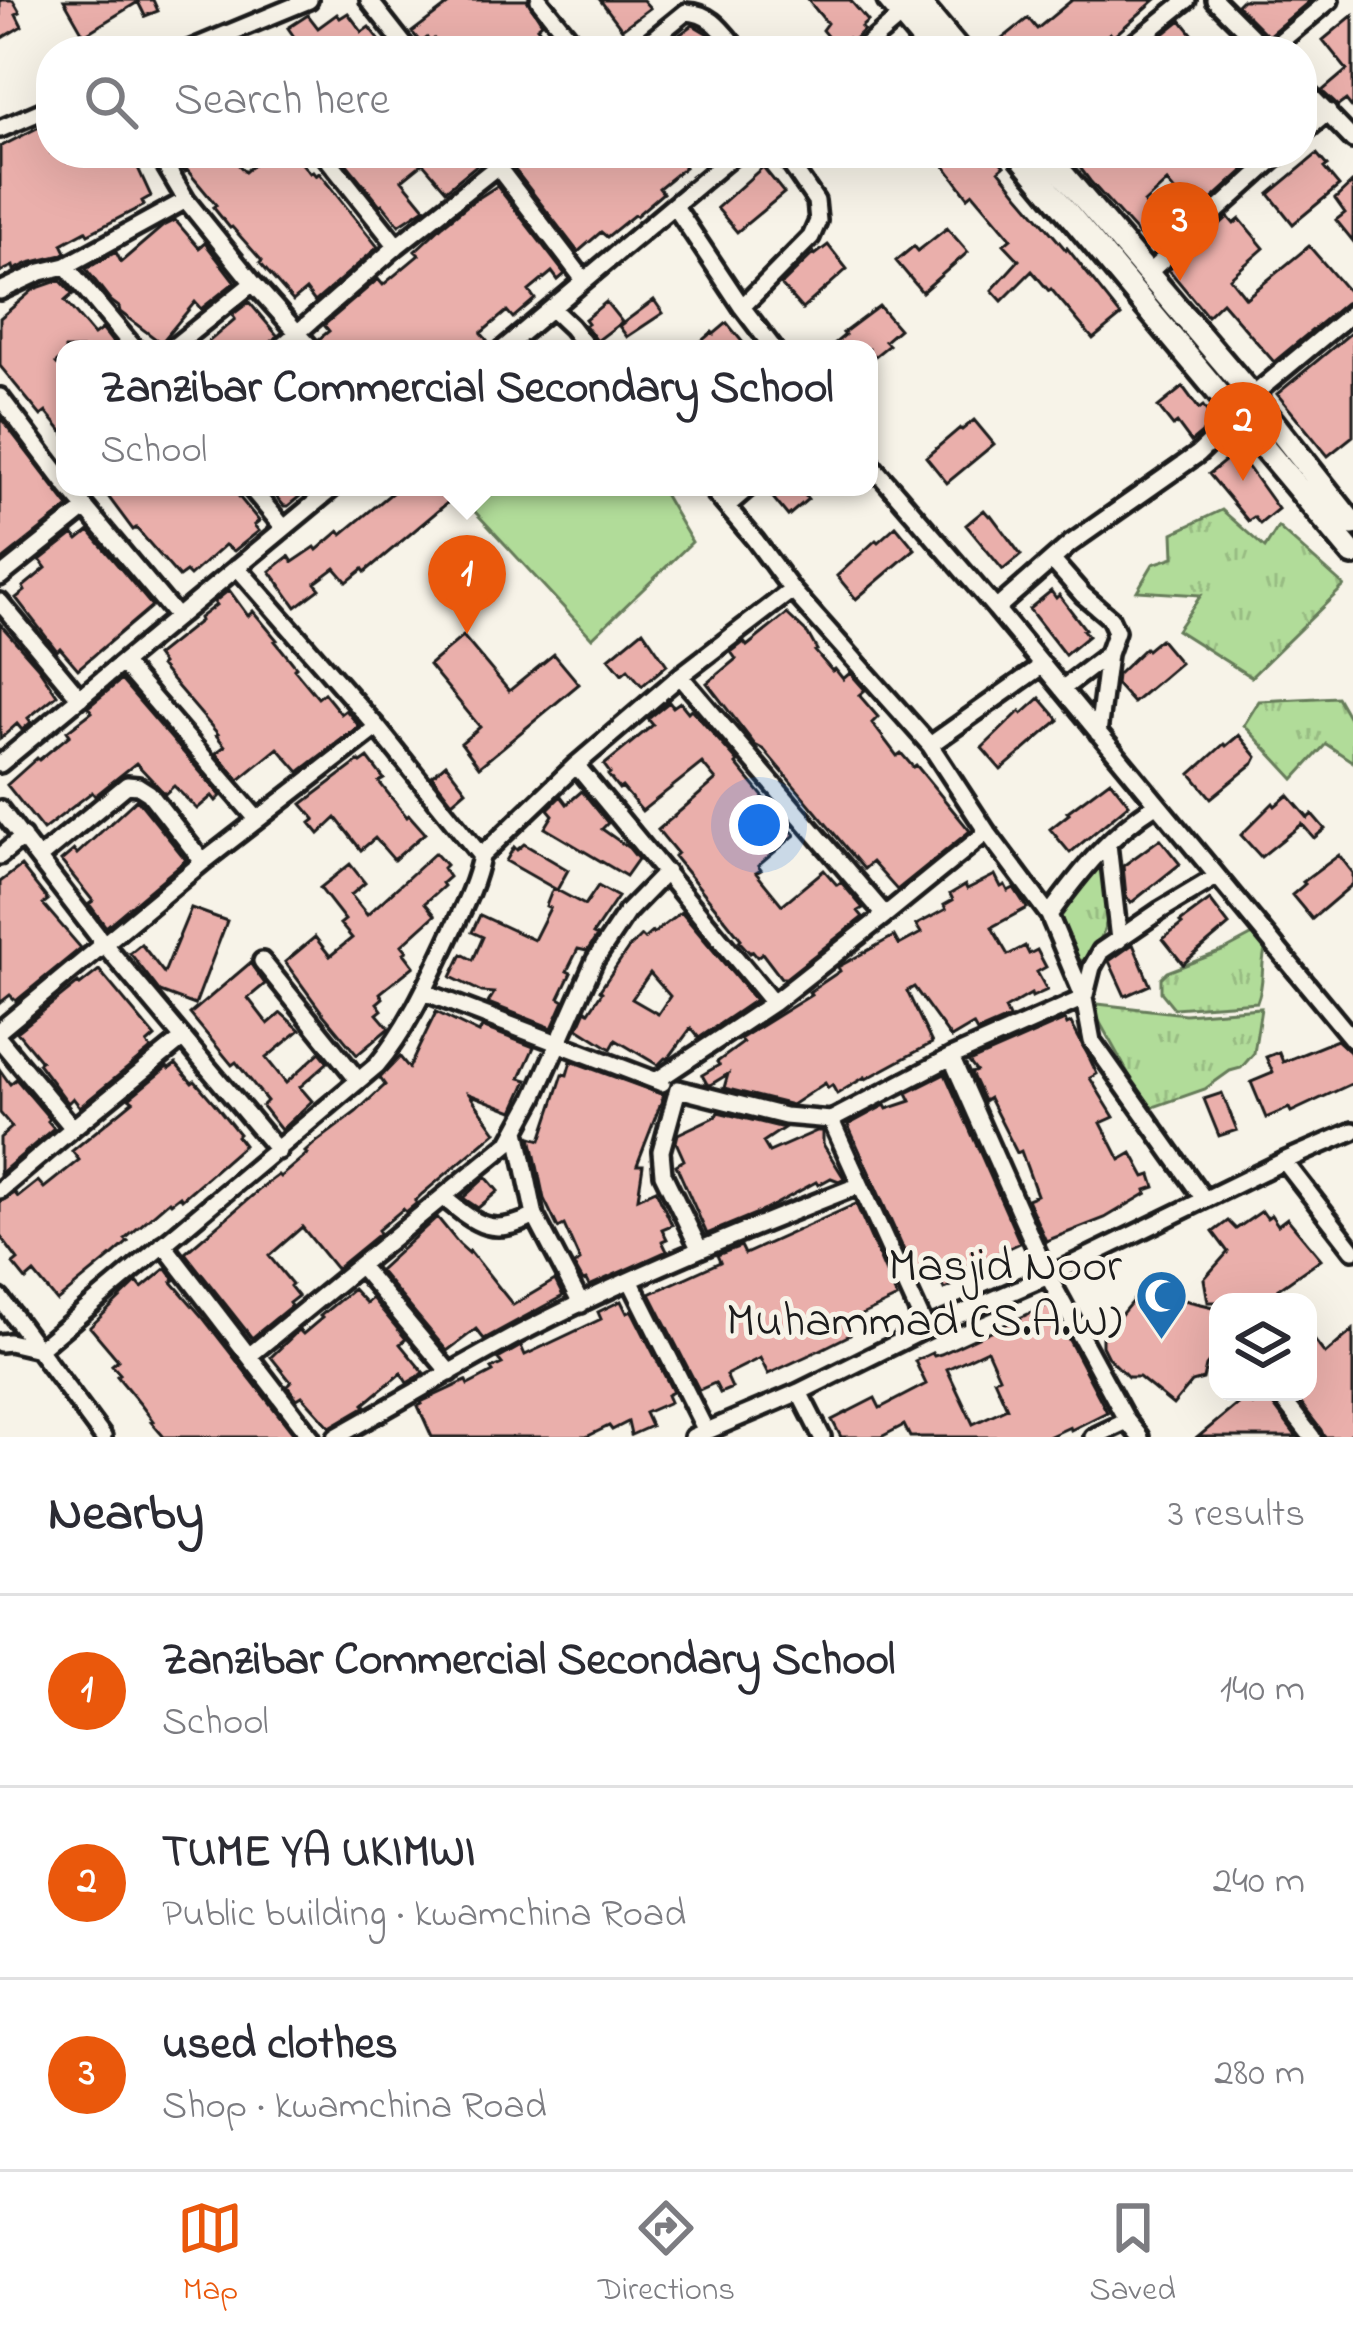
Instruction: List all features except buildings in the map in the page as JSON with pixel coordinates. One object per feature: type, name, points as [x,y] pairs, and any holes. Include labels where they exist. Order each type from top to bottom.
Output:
[{"type":"main road","points":[[909,4],[925,36]]},
{"type":"main road","points":[[909,4],[943,36]]},
{"type":"main road","points":[[1033,168],[1120,258],[1245,405],[1351,517]]},
{"type":"main road","points":[[1056,168],[1120,258],[1147,274],[1353,554]]},
{"type":"street","points":[[221,36],[309,0]]},
{"type":"street","points":[[369,0],[397,36]]},
{"type":"street","points":[[539,0],[568,36]]},
{"type":"street","points":[[1143,36],[1187,0]]},
{"type":"street","points":[[1215,0],[1252,36]]},
{"type":"street","points":[[1286,36],[1330,0]]},
{"type":"street","points":[[876,36],[909,4]]},
{"type":"street","points":[[652,36],[680,6],[712,19],[727,36]]},
{"type":"street","points":[[1317,101],[1353,140]]},
{"type":"street","points":[[1317,121],[1328,112]]},
{"type":"street","points":[[0,129],[36,113]]},
{"type":"street","points":[[167,168],[186,200],[305,340]]},
{"type":"street","points":[[334,168],[398,246]]},
{"type":"street","points":[[289,340],[483,168]]},
{"type":"street","points":[[498,168],[584,280]]},
{"type":"street","points":[[513,340],[718,168]]},
{"type":"street","points":[[742,308],[811,237],[818,221],[816,201],[793,168]]},
{"type":"street","points":[[1147,274],[1264,168]]},
{"type":"street","points":[[0,291],[66,266],[186,200]]},
{"type":"street","points":[[674,205],[767,340]]},
{"type":"street","points":[[66,266],[128,340]]},
{"type":"street","points":[[182,340],[253,283]]},
{"type":"street","points":[[552,309],[581,340]]},
{"type":"street","points":[[996,609],[1070,544],[1198,454],[1245,405],[1353,313]]},
{"type":"street","points":[[0,397],[56,472]]},
{"type":"street","points":[[878,472],[1353,1040]]},
{"type":"street","points":[[75,496],[177,617]]},
{"type":"street","points":[[257,496],[284,528]]},
{"type":"street","points":[[0,764],[323,496]]},
{"type":"street","points":[[718,496],[792,590],[930,745],[1048,915],[1084,998],[1092,1041],[1204,1199]]},
{"type":"street","points":[[727,506],[739,496]]},
{"type":"street","points":[[0,577],[85,509]]},
{"type":"street","points":[[1053,561],[1110,618],[1116,631],[1108,654],[1098,733]]},
{"type":"street","points":[[237,567],[482,856]]},
{"type":"street","points":[[39,1349],[377,1065],[393,1047],[424,992],[476,881],[482,856],[575,766],[680,676],[792,590]]},
{"type":"street","points":[[0,602],[80,698]]},
{"type":"street","points":[[1062,688],[1108,654]]},
{"type":"street","points":[[123,664],[257,819]]},
{"type":"street","points":[[930,745],[1043,665]]},
{"type":"street","points":[[680,676],[885,915]]},
{"type":"street","points":[[0,1030],[203,862],[377,728]]},
{"type":"street","points":[[575,766],[773,1003]]},
{"type":"street","points":[[39,858],[128,785],[149,793],[203,862]]},
{"type":"street","points":[[1048,915],[1090,860],[1157,804]]},
{"type":"street","points":[[0,809],[104,944],[278,1151]]},
{"type":"street","points":[[656,1081],[773,1003],[987,832]]},
{"type":"street","points":[[0,856],[22,837]]},
{"type":"street","points":[[1108,844],[1119,940]]},
{"type":"street","points":[[250,1355],[510,1142],[596,960],[627,912],[666,872]]},
{"type":"street","points":[[1084,998],[1101,951],[1216,877]]},
{"type":"street","points":[[262,961],[358,1079]]},
{"type":"street","points":[[424,992],[678,1089],[785,1116],[831,1120],[951,1057],[1084,998]]},
{"type":"street","points":[[0,1190],[182,1039]]},
{"type":"street","points":[[0,1040],[73,1128]]},
{"type":"street","points":[[951,1057],[1048,1276],[1140,1437]]},
{"type":"street","points":[[678,1089],[661,1151],[664,1174],[700,1248]]},
{"type":"street","points":[[831,1120],[926,1329]]},
{"type":"street","points":[[517,1130],[535,1216],[581,1304]]},
{"type":"street","points":[[631,1282],[699,1434],[800,1392],[1353,1131]]},
{"type":"street","points":[[1284,1161],[1353,1250]]},
{"type":"street","points":[[336,1437],[514,1336],[700,1248],[860,1185]]},
{"type":"street","points":[[442,1197],[476,1224],[493,1228],[512,1228],[535,1216]]},
{"type":"street","points":[[163,1244],[311,1437]]},
{"type":"street","points":[[360,1265],[450,1373]]},
{"type":"street","points":[[0,1298],[103,1437]]},
{"type":"street","points":[[0,1343],[39,1349]]},
{"type":"street","points":[[800,1392],[822,1437]]},
{"type":"street","points":[[1283,1401],[1312,1437]]},
{"type":"street","points":[[1093,1437],[1127,1420]]},
{"type":"green space","points":[[460,496],[665,496],[692,542],[592,638]]},
{"type":"green space","points":[[1222,510],[1265,548],[1278,527],[1344,586],[1251,677],[1177,630],[1201,595],[1137,591],[1153,564],[1174,557],[1173,533]]},
{"type":"green space","points":[[1337,697],[1353,725],[1353,762],[1326,744],[1294,779],[1244,725],[1259,701]]},
{"type":"green space","points":[[1106,859],[1106,925],[1095,949],[1085,960],[1074,961],[1061,932],[1060,915],[1076,888]]},
{"type":"green space","points":[[1253,935],[1267,943],[1257,1002],[1174,1008],[1161,992],[1161,978],[1167,972]]},
{"type":"green space","points":[[1089,1003],[1185,1014],[1261,1008],[1254,1053],[1241,1068],[1205,1089],[1148,1109]]},
{"type":"place","name":"used clothes","points":[[1180,281]]},
{"type":"place","name":"TUME YA UKIMWI","points":[[1243,481]]},
{"type":"place","name":"Zanzibar Commercial Secondary School","points":[[467,634]]},
{"type":"place","name":"Masjid Noor Muhammad (S.A.W)","points":[[1161,1342]]}]
